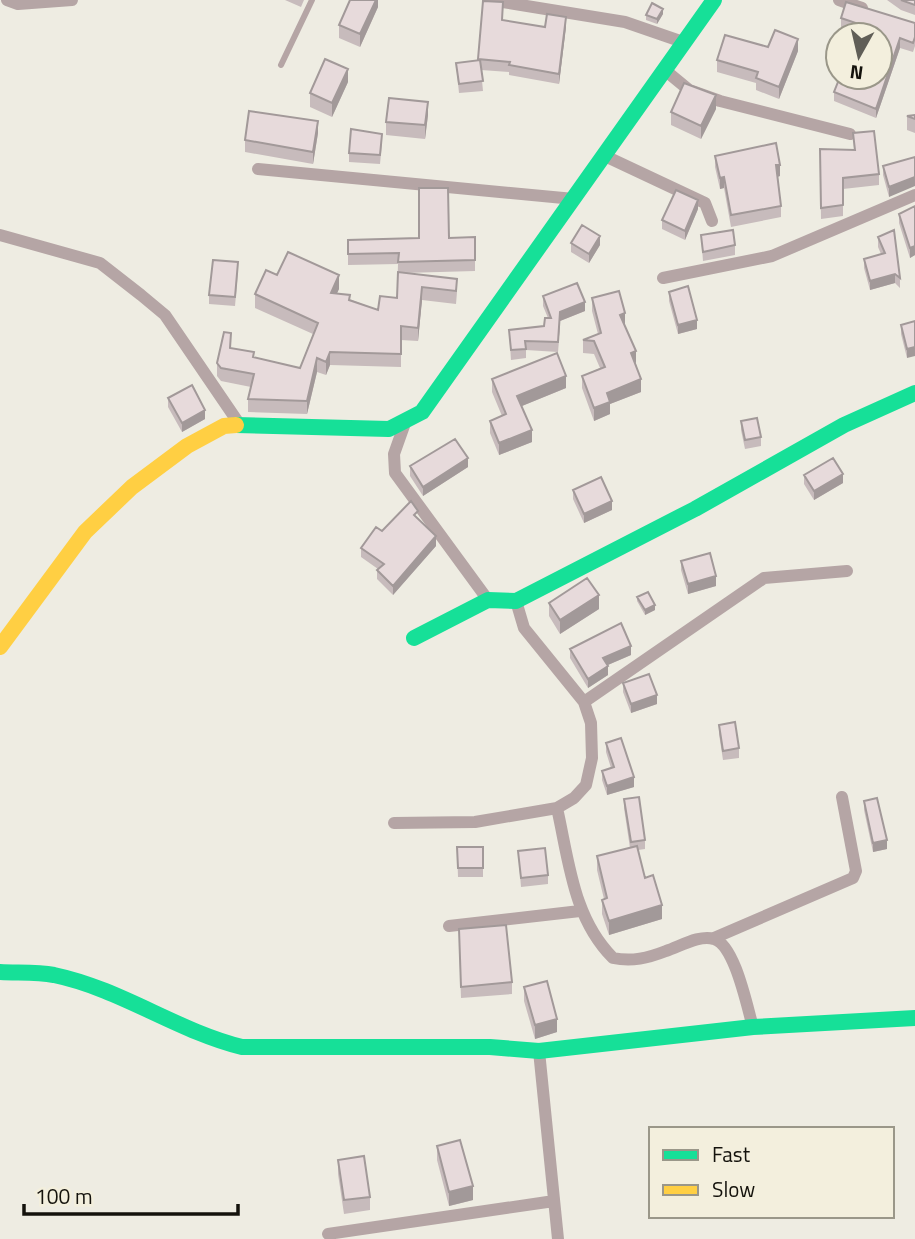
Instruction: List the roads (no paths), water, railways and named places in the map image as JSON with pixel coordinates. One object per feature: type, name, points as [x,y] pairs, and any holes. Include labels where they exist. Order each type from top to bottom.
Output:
[{"type":"street","points":[[7,0],[18,4],[41,4],[72,0]]},
{"type":"street","points":[[490,0],[625,22],[682,42]]},
{"type":"street","points":[[0,647],[85,532],[132,487],[187,446],[224,426],[389,429],[422,412],[714,0]]},
{"type":"street","points":[[839,0],[874,12]]},
{"type":"street","points":[[666,71],[689,90],[720,101],[850,134]]},
{"type":"street","points":[[605,156],[705,203],[712,221]]},
{"type":"street","points":[[258,169],[574,199]]},
{"type":"street","points":[[663,278],[772,256],[915,195]]},
{"type":"street","points":[[0,235],[100,263],[141,295],[165,315],[240,425]]},
{"type":"street","points":[[414,638],[488,600],[516,601],[695,509],[844,425],[915,393]]},
{"type":"street","points":[[405,423],[394,454],[396,473],[488,600]]},
{"type":"street","points":[[584,702],[764,578],[847,571]]},
{"type":"street","points":[[394,823],[475,822],[557,808],[574,799],[586,785],[592,758],[592,735],[584,702],[524,628],[516,601]]},
{"type":"street","points":[[557,808],[580,911],[601,946],[613,958],[643,959],[701,939],[714,939],[853,877],[856,871],[842,797]]},
{"type":"street","points":[[449,926],[580,911]]},
{"type":"street","points":[[714,939],[723,946],[736,967],[753,1027]]},
{"type":"street","points":[[0,972],[53,975],[108,992],[206,1038],[242,1047],[490,1047],[539,1051],[753,1027],[915,1018]]},
{"type":"street","points":[[539,1051],[558,1239]]},
{"type":"street","points":[[328,1234],[554,1201]]},
{"type":"lane","points":[[281,65],[312,0]]}]
